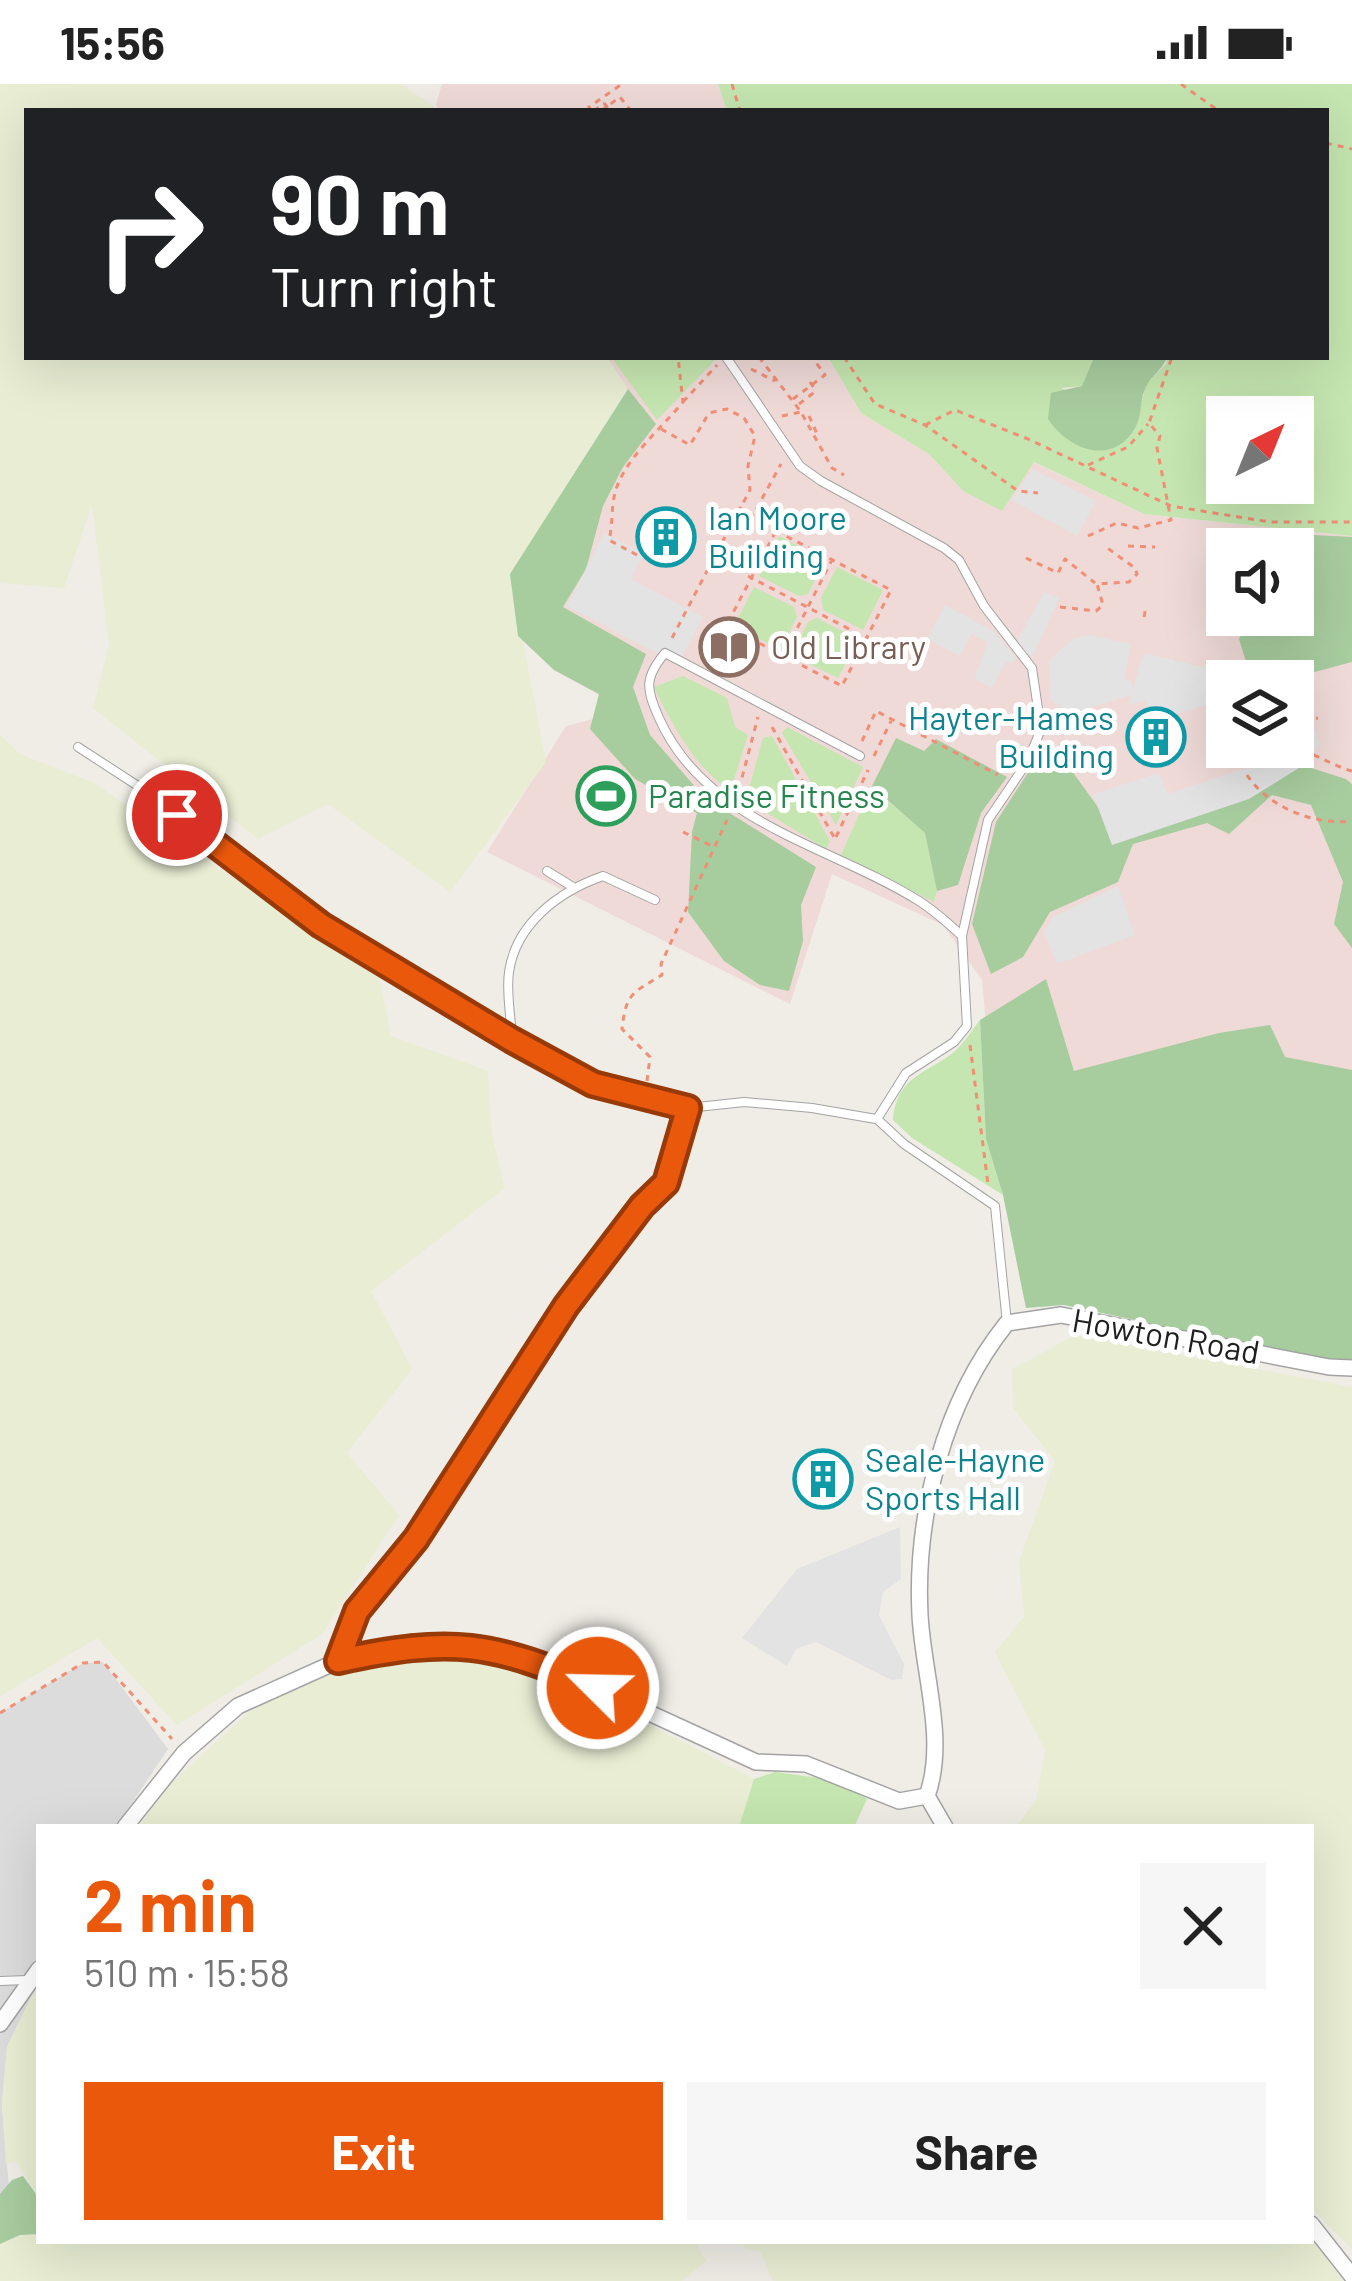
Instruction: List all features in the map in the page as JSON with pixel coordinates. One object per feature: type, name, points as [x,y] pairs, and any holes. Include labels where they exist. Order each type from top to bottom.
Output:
[{"type":"street","name":"Howton Road","points":[[1007,1323],[1061,1316],[1352,1369]]},
{"type":"street","points":[[927,1796],[937,1770],[920,1616],[921,1540],[959,1401],[980,1356],[1007,1323]]},
{"type":"street","points":[[127,1824],[184,1753],[238,1706],[338,1661],[402,1647],[453,1644],[494,1649],[598,1688],[756,1762],[806,1764],[899,1801],[927,1796]]},
{"type":"street","points":[[927,1796],[943,1824]]},
{"type":"street","points":[[0,2024],[36,1974]]},
{"type":"street","points":[[1314,2228],[1352,2276]]},
{"type":"lane","points":[[728,360],[789,453],[820,481],[959,560],[984,607],[1032,668],[1040,696],[1042,729],[988,820],[962,936],[967,1026],[954,1042],[906,1072],[877,1120]]},
{"type":"lane","points":[[858,755],[665,652],[651,670],[645,688],[667,736],[700,776],[734,806],[917,899],[962,936]]},
{"type":"lane","points":[[78,747],[141,788],[321,925],[593,1084],[688,1108],[744,1102],[877,1120],[995,1206],[1007,1323]]},
{"type":"lane","points":[[547,871],[574,886]]},
{"type":"lane","points":[[512,1040],[509,973],[521,932],[574,886],[603,876],[655,899]]},
{"type":"lane","points":[[338,1661],[357,1611],[416,1539],[566,1306],[642,1206],[666,1183],[688,1108]]},
{"type":"lane","points":[[0,1981],[36,1974]]},
{"type":"path","points":[[590,108],[622,84]]},
{"type":"path","points":[[1181,84],[1215,108]]},
{"type":"path","points":[[606,108],[620,97],[629,108]]},
{"type":"path","points":[[679,360],[683,402]]},
{"type":"path","points":[[761,360],[801,412],[832,468],[844,475]]},
{"type":"path","points":[[792,400],[825,375],[814,360]]},
{"type":"path","points":[[846,360],[875,404],[925,425],[1018,491],[1038,493]]},
{"type":"path","points":[[1086,466],[1128,448],[1149,423],[1171,360]]},
{"type":"path","points":[[637,555],[608,540],[615,493],[632,462],[715,368]]},
{"type":"path","points":[[796,406],[816,391],[810,382]]},
{"type":"path","points":[[661,429],[690,446],[709,412],[718,409],[736,412],[755,436],[748,466],[750,490],[665,652]]},
{"type":"path","points":[[925,425],[955,410],[1171,506],[1270,522],[1352,522]]},
{"type":"path","points":[[732,420],[736,412]]},
{"type":"path","points":[[782,416],[801,412]]},
{"type":"path","points":[[809,416],[818,441]]},
{"type":"path","points":[[1088,536],[1117,523],[1138,528],[1171,520],[1157,448],[1160,436],[1149,423]]},
{"type":"path","points":[[706,531],[739,511],[754,515],[789,453]]},
{"type":"path","points":[[775,528],[834,557],[891,590],[844,687],[725,625],[775,528]]},
{"type":"path","points":[[1128,545],[1155,547]]},
{"type":"path","points":[[1096,584],[1129,582],[1137,574],[1106,547]]},
{"type":"path","points":[[782,658],[834,557]]},
{"type":"path","points":[[1026,559],[1058,573],[1064,559],[1096,584],[1103,597],[1096,611],[1060,607]]},
{"type":"path","points":[[750,578],[868,639]]},
{"type":"path","points":[[1144,617],[1146,607]]},
{"type":"path","points":[[639,1095],[650,1075],[650,1058],[622,1029],[624,1006],[637,986],[662,975],[661,964],[734,806],[760,704]]},
{"type":"path","points":[[858,755],[877,712],[1013,783]]},
{"type":"path","points":[[1314,719],[1318,718]]},
{"type":"path","points":[[776,735],[835,839],[892,719]]},
{"type":"path","points":[[1314,753],[1352,771]]},
{"type":"path","points":[[1246,776],[1261,797],[1307,817],[1352,821]]},
{"type":"path","points":[[683,832],[713,847]]},
{"type":"path","points":[[967,1026],[985,1174]]},
{"type":"path","points":[[0,1713],[83,1663],[103,1662],[184,1753]]},
{"type":"shaded area","points":[[442,84],[718,84],[726,108],[438,108]]},
{"type":"shaded area","points":[[609,360],[830,360],[861,413],[929,454],[963,491],[1002,510],[1033,462],[1144,514],[1276,528],[1206,528],[1206,636],[1314,636],[1314,532],[1352,536],[1352,1358],[998,1159],[982,980],[943,925],[832,874],[790,1004],[487,852],[566,726],[593,719],[599,695],[554,670],[518,636],[628,390]]},
{"type":"shaded area","points":[[1032,469],[1096,501],[1077,536],[1012,500]]},
{"type":"shaded area","points":[[604,533],[644,553],[631,579],[703,617],[678,664],[567,606]]},
{"type":"shaded area","points":[[1044,592],[1059,598],[1032,658],[1017,641]]},
{"type":"shaded area","points":[[945,605],[993,631],[1016,658],[1006,662],[992,688],[974,679],[988,642],[971,634],[960,656],[927,639]]},
{"type":"shaded area","points":[[1090,635],[1131,644],[1124,679],[1131,681],[1132,691],[1144,653],[1206,668],[1206,705],[1153,721],[1146,701],[1130,704],[1131,695],[1068,714],[1051,700],[1049,660],[1074,638]]},
{"type":"shaded area","points":[[1299,768],[1249,799],[1112,845],[1093,794],[1159,773],[1167,794],[1243,769]]},
{"type":"shaded area","points":[[1118,886],[1135,935],[1057,964],[1044,932],[1053,917]]},
{"type":"shaded area","points":[[900,1527],[901,1579],[883,1592],[879,1615],[904,1664],[902,1679],[891,1680],[816,1642],[796,1649],[787,1666],[742,1638],[797,1569]]},
{"type":"shaded area","points":[[103,1662],[168,1749],[118,1824],[36,1824],[36,1987],[7,2047],[2,2108],[9,2187],[0,2195],[0,1713],[83,1663]]},
{"type":"green space","points":[[0,84],[401,84],[436,108],[24,108],[24,360],[609,360],[628,389],[510,574],[546,762],[450,892],[328,804],[258,839],[93,708],[109,645],[92,504],[64,588],[0,583]]},
{"type":"green space","points":[[718,84],[1352,84],[1352,536],[1314,532],[1314,528],[1144,514],[1034,462],[1002,511],[963,491],[929,454],[861,413],[830,360],[1093,360],[1082,386],[1061,388],[1136,426],[1146,384],[1167,360],[1329,360],[1329,108],[726,108]]},
{"type":"green space","points":[[613,360],[715,360],[657,420]]},
{"type":"green space","points":[[1093,360],[1166,360],[1146,387],[1137,424],[1128,438],[1105,450],[1080,446],[1048,419],[1051,393],[1082,386]]},
{"type":"green space","points":[[628,389],[656,424],[623,467],[603,506],[586,569],[563,607],[646,654],[633,687],[650,735],[704,797],[816,867],[801,905],[803,941],[789,991],[760,985],[724,961],[688,912],[697,813],[635,779],[590,729],[599,694],[554,670],[518,636],[510,574]]},
{"type":"green space","points":[[1314,535],[1352,537],[1352,662],[1314,672],[1314,660],[1245,660],[1239,639],[1314,636]]},
{"type":"green space","points":[[779,536],[825,560],[808,594],[799,596],[759,576]]},
{"type":"green space","points":[[837,567],[883,590],[863,630],[823,610],[821,598]]},
{"type":"green space","points":[[754,587],[794,607],[797,617],[781,650],[734,626]]},
{"type":"green space","points":[[817,618],[858,639],[838,678],[791,655],[808,622]]},
{"type":"green space","points":[[683,676],[727,698],[735,727],[748,735],[730,792],[686,744],[654,687]]},
{"type":"green space","points":[[787,727],[863,767],[836,825],[782,733]]},
{"type":"green space","points":[[0,735],[20,754],[94,783],[379,978],[391,1036],[488,1071],[492,1135],[505,1188],[371,1291],[412,1369],[347,1453],[399,1515],[322,1634],[177,1725],[97,1638],[0,1696]]},
{"type":"green space","points":[[772,736],[830,841],[826,849],[746,800],[763,738]]},
{"type":"green space","points":[[896,738],[924,751],[936,739],[1007,777],[981,813],[958,885],[937,891],[925,833],[872,786]]},
{"type":"green space","points":[[1044,748],[1061,756],[1103,814],[1270,768],[1311,768],[1346,779],[1352,784],[1352,948],[1334,924],[1343,882],[1311,805],[1272,795],[1229,834],[1207,823],[1133,844],[1118,882],[1050,912],[1023,957],[991,974],[972,924],[996,822]]},
{"type":"green space","points":[[872,786],[925,833],[937,891],[934,902],[841,855]]},
{"type":"green space","points":[[1046,979],[1074,1071],[1219,1033],[1270,1025],[1285,1057],[1352,1070],[1352,1362],[1064,1305],[1026,1308],[1003,1195],[986,1139],[980,1020]]},
{"type":"green space","points":[[980,1020],[986,1139],[1003,1195],[912,1138],[893,1120],[907,1085],[955,1051]]},
{"type":"green space","points":[[1076,1335],[1352,1387],[1352,2249],[1314,2211],[1314,1824],[1018,1824],[1036,1800],[1045,1750],[995,1652],[1024,1617],[1019,1562],[1055,1461],[1013,1408],[1012,1369]]},
{"type":"green space","points":[[404,1655],[465,1655],[512,1662],[560,1678],[754,1779],[740,1824],[142,1824],[164,1790],[250,1711],[347,1666]]},
{"type":"green space","points":[[775,1772],[834,1780],[867,1799],[855,1824],[740,1824],[754,1779]]},
{"type":"green space","points":[[36,1987],[36,2193],[16,2161],[6,2164],[2,2101],[7,2047]]},
{"type":"green space","points":[[23,2176],[36,2194],[36,2234],[0,2244],[0,2194],[12,2180]]},
{"type":"green space","points":[[36,2234],[36,2244],[696,2244],[706,2261],[682,2281],[0,2281],[0,2244]]},
{"type":"green space","points":[[1314,2241],[1343,2281],[773,2281],[760,2251],[743,2244]]},
{"type":"place","name":"Ian Moore Building","points":[[666,537]]},
{"type":"place","name":"Old Library","points":[[729,647]]},
{"type":"place","name":"Hayter-Hames Building","points":[[1156,737]]},
{"type":"place","name":"Paradise Fitness","points":[[606,796]]},
{"type":"place","name":"Seale-Hayne Sports Hall","points":[[823,1479]]},
{"type":"route","points":[[177,815],[321,925],[512,1040],[593,1084],[688,1108],[666,1183],[642,1206],[566,1306],[416,1539],[357,1611],[338,1661],[402,1647],[453,1644],[494,1649],[598,1688]]}]
